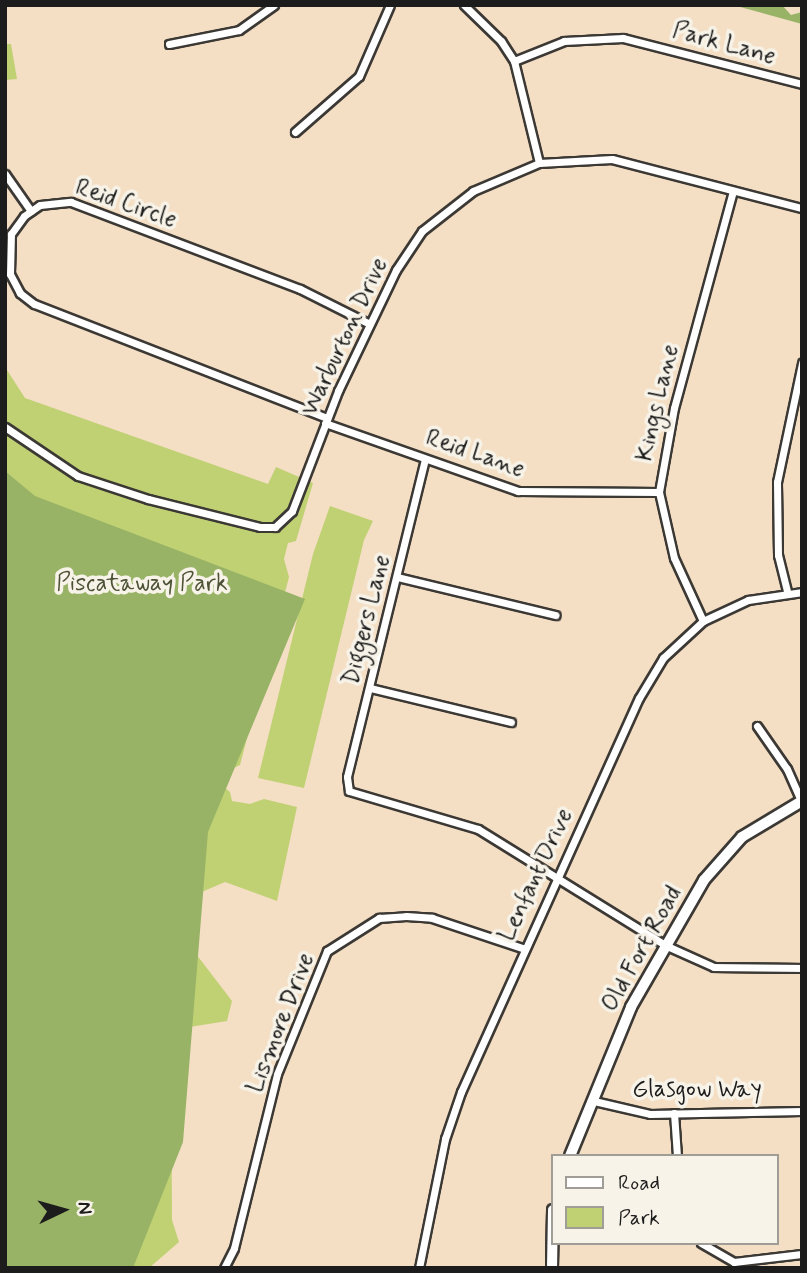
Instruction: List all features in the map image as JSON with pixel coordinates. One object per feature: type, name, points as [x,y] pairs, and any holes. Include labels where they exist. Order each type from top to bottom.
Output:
[{"type":"main road","name":"Old Fort Road","points":[[571,1154],[631,1007],[716,863],[742,837],[802,801]]},
{"type":"main road","points":[[552,1245],[552,1268]]},
{"type":"street","points":[[169,44],[240,30],[274,5]]},
{"type":"street","points":[[295,132],[359,76],[390,5]]},
{"type":"street","points":[[464,5],[501,41],[514,61],[539,163]]},
{"type":"street","name":"Park Lane","points":[[514,61],[564,41],[623,38],[802,84]]},
{"type":"street","name":"Warburton Drive","points":[[5,427],[78,476],[260,527],[279,525],[292,511],[326,421],[368,323],[406,254],[432,220],[484,184],[539,163],[622,160],[802,208]]},
{"type":"street","points":[[5,174],[31,211],[11,234],[7,258],[16,288],[34,304],[326,421]]},
{"type":"street","name":"Kings Lane","points":[[704,621],[674,558],[659,492],[674,408],[733,191]]},
{"type":"street","name":"Reid Circle","points":[[31,211],[56,201],[85,205],[300,289],[368,323]]},
{"type":"street","points":[[787,591],[778,555],[777,482],[802,363]]},
{"type":"street","name":"Reid Lane","points":[[326,421],[487,483],[529,493],[659,492]]},
{"type":"street","name":"Diggers Lane","points":[[425,459],[347,777],[349,790],[463,823],[558,878]]},
{"type":"street","points":[[397,577],[555,615]]},
{"type":"street","name":"Lenfant Drive","points":[[419,1268],[445,1139],[522,948],[558,878],[639,698],[663,657],[704,621],[748,600],[787,591],[802,592]]},
{"type":"street","points":[[370,688],[511,722]]},
{"type":"street","points":[[757,726],[787,769],[802,801]]},
{"type":"street","points":[[558,878],[667,946],[714,967],[802,968]]},
{"type":"street","name":"Lismore Drive","points":[[224,1268],[234,1248],[277,1074],[327,951],[379,918],[406,916],[432,918],[522,948]]},
{"type":"street","name":"Glasgow Way","points":[[594,1101],[650,1114],[802,1111]]},
{"type":"street","points":[[674,1113],[677,1154]]},
{"type":"street","points":[[704,1245],[734,1262],[802,1254]]},
{"type":"green space","points":[[733,5],[782,5],[791,15],[802,12],[802,24]]},
{"type":"green space","points":[[5,44],[11,44],[17,79],[5,80]]},
{"type":"green space","name":"Piscataway Park","points":[[5,367],[25,398],[268,484],[276,467],[313,483],[296,541],[288,543],[284,559],[289,577],[240,765],[230,770],[224,787],[230,792],[232,801],[250,804],[264,799],[297,807],[277,901],[225,882],[190,897],[180,933],[232,1001],[227,1021],[171,1030],[172,1220],[179,1242],[149,1268],[5,1268]]},
{"type":"green space","name":"Piscataway Park","points":[[5,471],[35,496],[305,599],[208,832],[183,1142],[133,1268],[5,1268]]},
{"type":"green space","name":"Piscataway Park","points":[[330,506],[373,521],[364,540],[304,788],[258,778],[313,554]]}]
